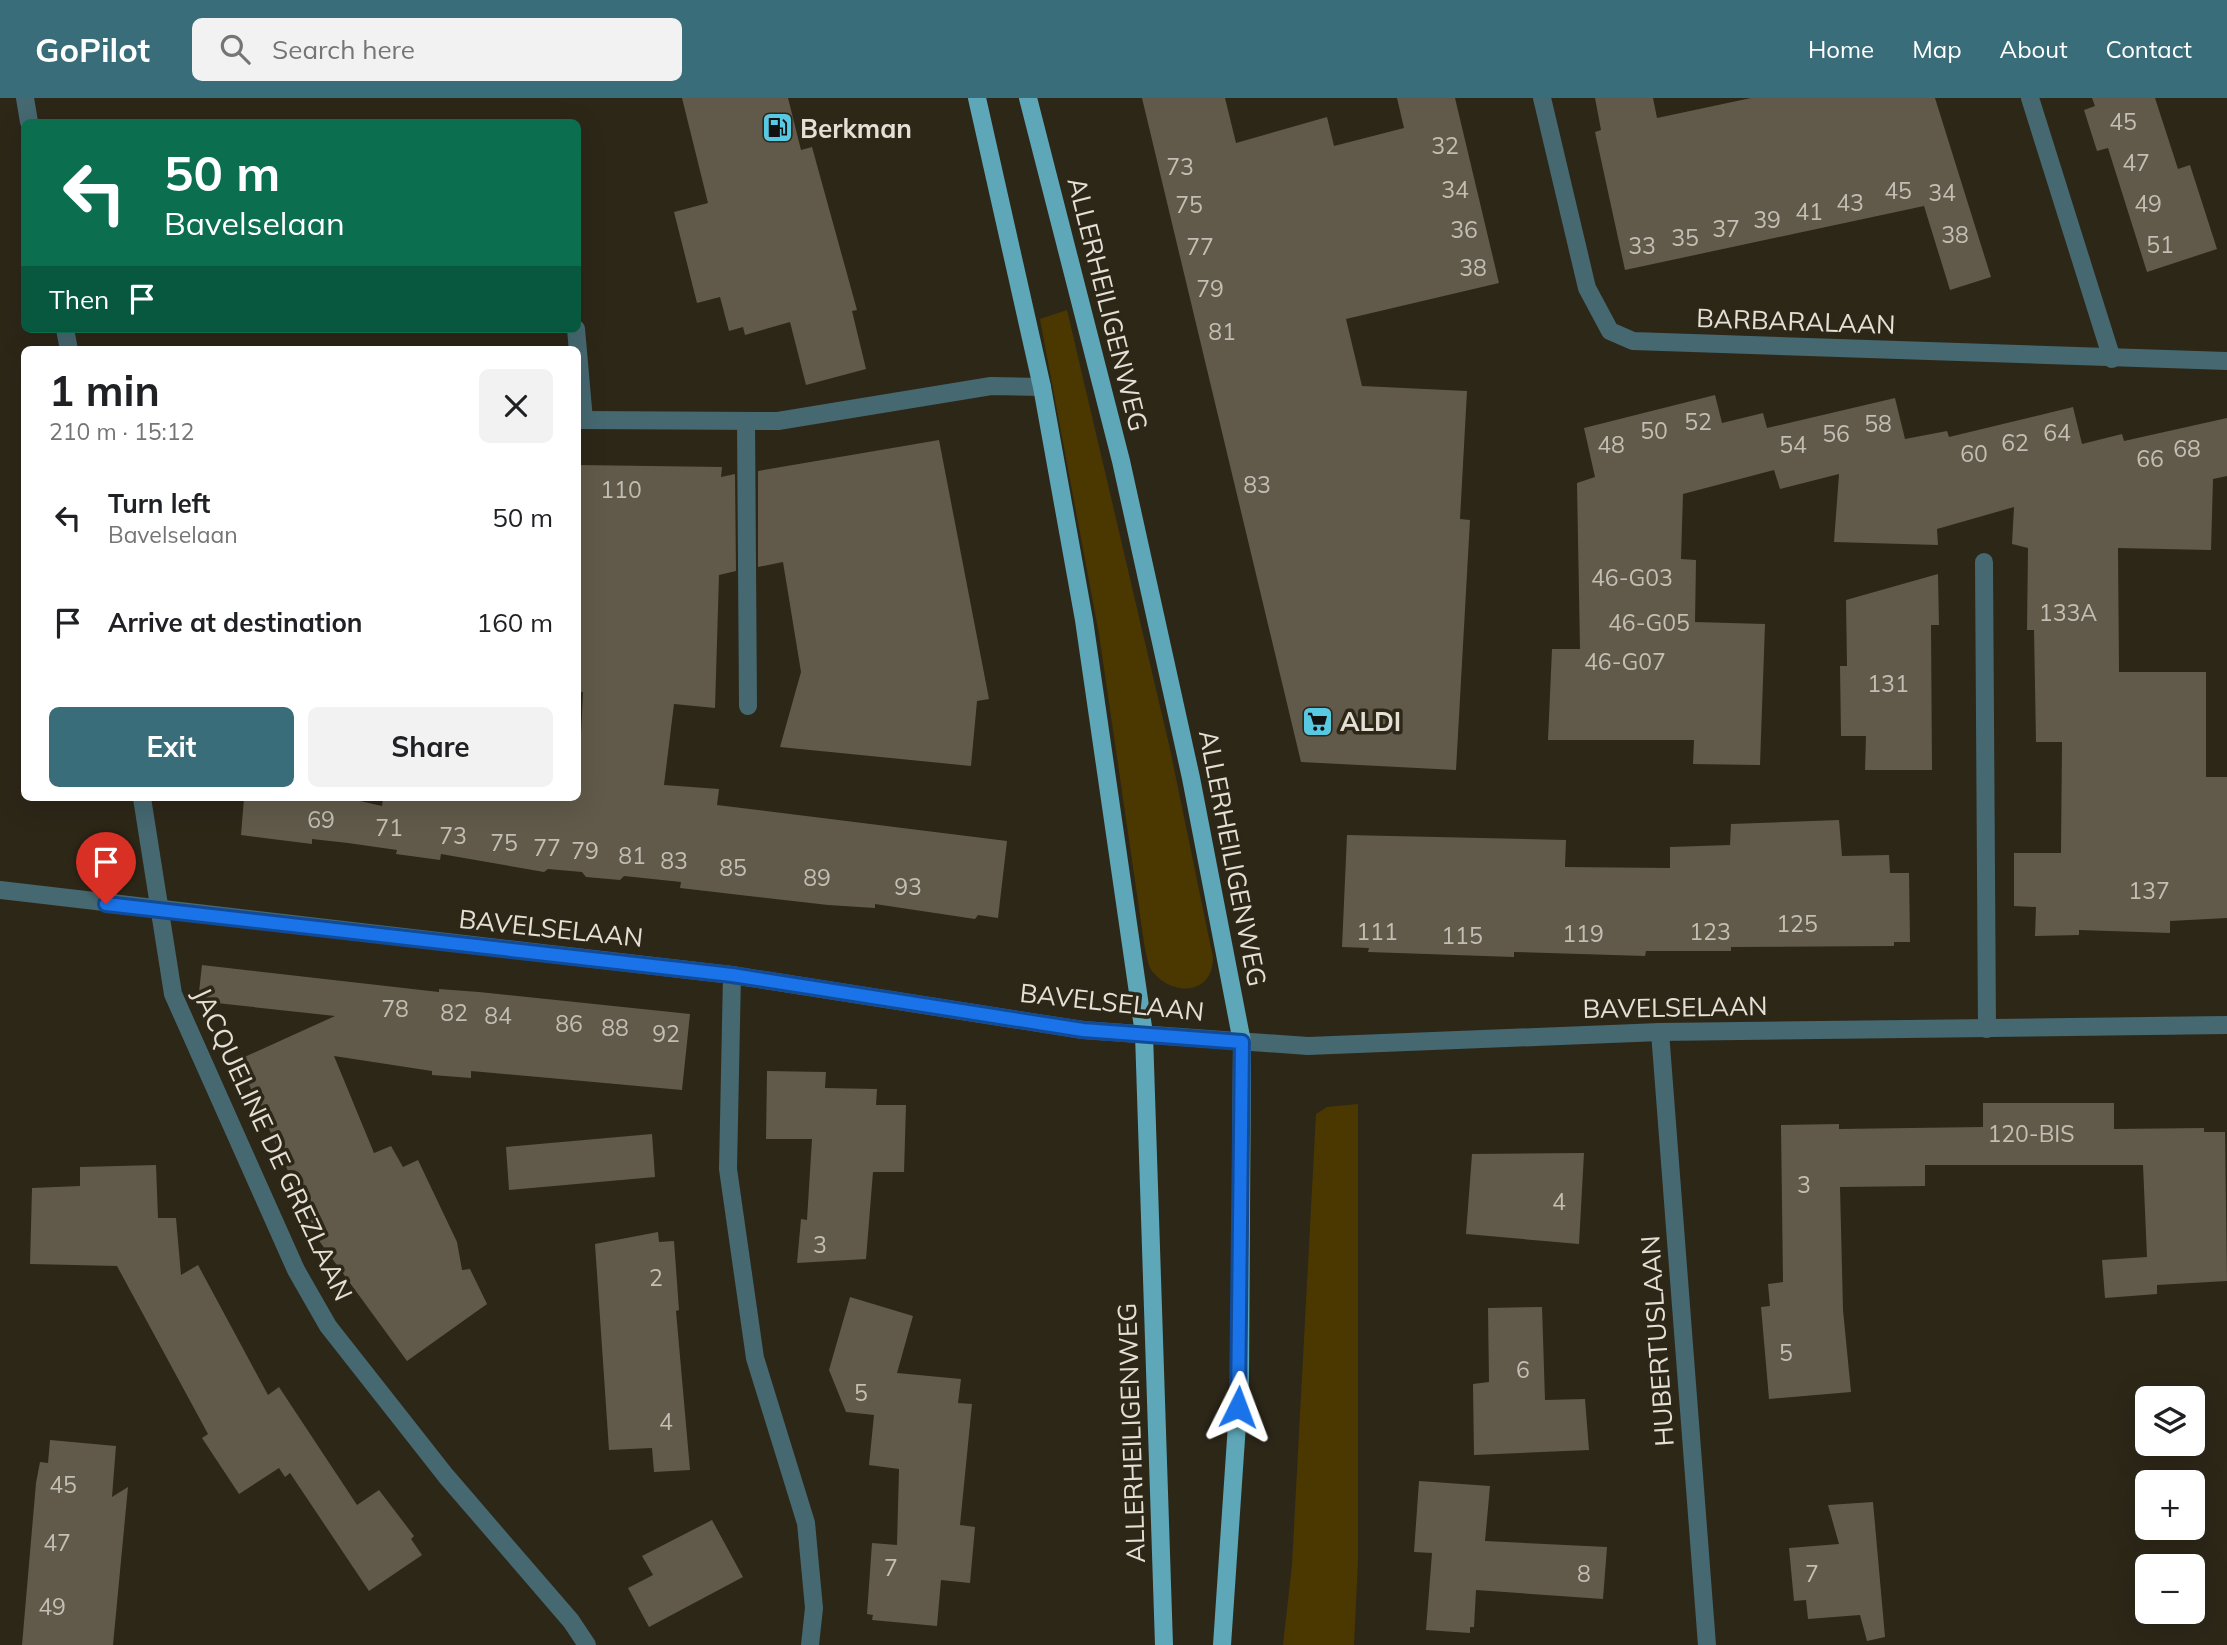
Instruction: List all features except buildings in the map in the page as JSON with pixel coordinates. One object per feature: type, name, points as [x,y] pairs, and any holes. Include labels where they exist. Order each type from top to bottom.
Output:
[{"type":"main road","name":"ALLERHEILIGENWEG","points":[[977,98],[1042,387],[1084,620],[1144,1034],[1164,1645]]},
{"type":"main road","name":"ALLERHEILIGENWEG","points":[[1028,98],[1121,461],[1191,778],[1242,1042],[1240,1380],[1222,1645]]},
{"type":"street","points":[[25,98],[28,119]]},
{"type":"street","name":"BARBARALAAN","points":[[1542,98],[1587,288],[1610,331],[1633,341],[2227,361]]},
{"type":"street","points":[[2030,98],[2112,359]]},
{"type":"street","points":[[581,420],[778,421],[990,386],[1042,387]]},
{"type":"street","points":[[746,421],[748,706]]},
{"type":"street","points":[[1984,562],[1987,1030]]},
{"type":"street","name":"JACQUELINE DE GREZLAAN","points":[[142,801],[173,994],[296,1270],[328,1326],[446,1476],[571,1621],[587,1645]]},
{"type":"street","name":"BAVELSELAAN","points":[[0,890],[732,975],[1083,1030],[1242,1042],[1308,1046],[1660,1032],[2227,1025]]},
{"type":"street","points":[[732,975],[728,1169],[755,1358],[806,1523],[814,1608],[810,1645]]},
{"type":"street","name":"HUBERTUSLAAN","points":[[1660,1032],[1707,1645]]},
{"type":"shaded area","points":[[1067,310],[1170,749],[1213,958],[1206,979],[1190,988],[1170,985],[1160,979],[1151,969],[1145,949],[1099,634],[1040,319]]},
{"type":"shaded area","points":[[1358,1104],[1358,1560],[1354,1645],[1283,1645],[1292,1565],[1316,1114],[1327,1107]]},
{"type":"place","name":"Berkman","points":[[777,128]]},
{"type":"place","name":"ALDI","points":[[1317,721]]},
{"type":"route","points":[[106,904],[732,975],[1083,1030],[1242,1042],[1238,1407]]}]
